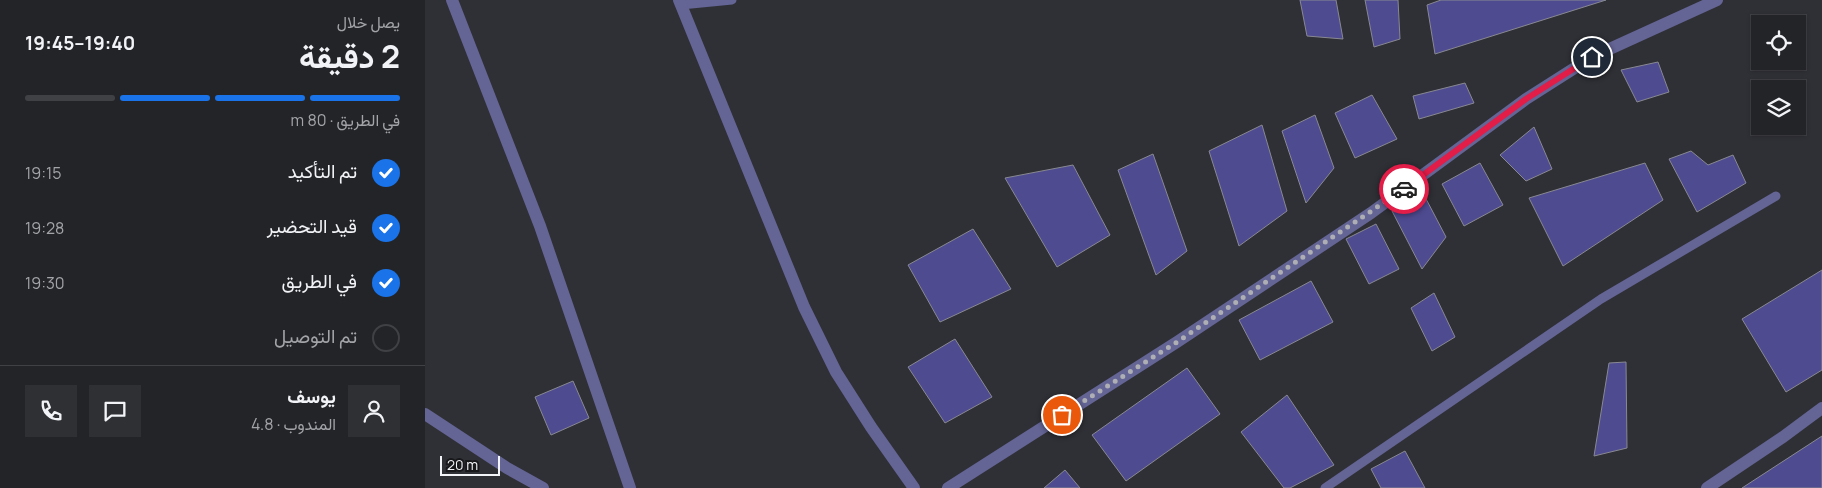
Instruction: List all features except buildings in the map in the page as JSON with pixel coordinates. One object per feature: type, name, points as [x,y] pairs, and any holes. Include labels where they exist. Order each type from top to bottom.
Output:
[{"type":"street","points":[[452,0],[540,226],[630,488]]},
{"type":"street","points":[[948,488],[1177,342],[1371,213],[1526,99],[1592,57],[1717,0]]},
{"type":"street","points":[[680,3],[808,315],[836,372],[871,427],[915,488]]},
{"type":"street","points":[[1707,488],[1822,408]]},
{"type":"street","points":[[425,414],[507,468],[543,488]]},
{"type":"lane","points":[[680,3],[732,0]]},
{"type":"lane","points":[[1325,488],[1601,299],[1776,196]]},
{"type":"way so far","points":[[1062,415],[1177,342],[1404,189]]},
{"type":"route","points":[[1404,189],[1526,99],[1592,57]]}]
